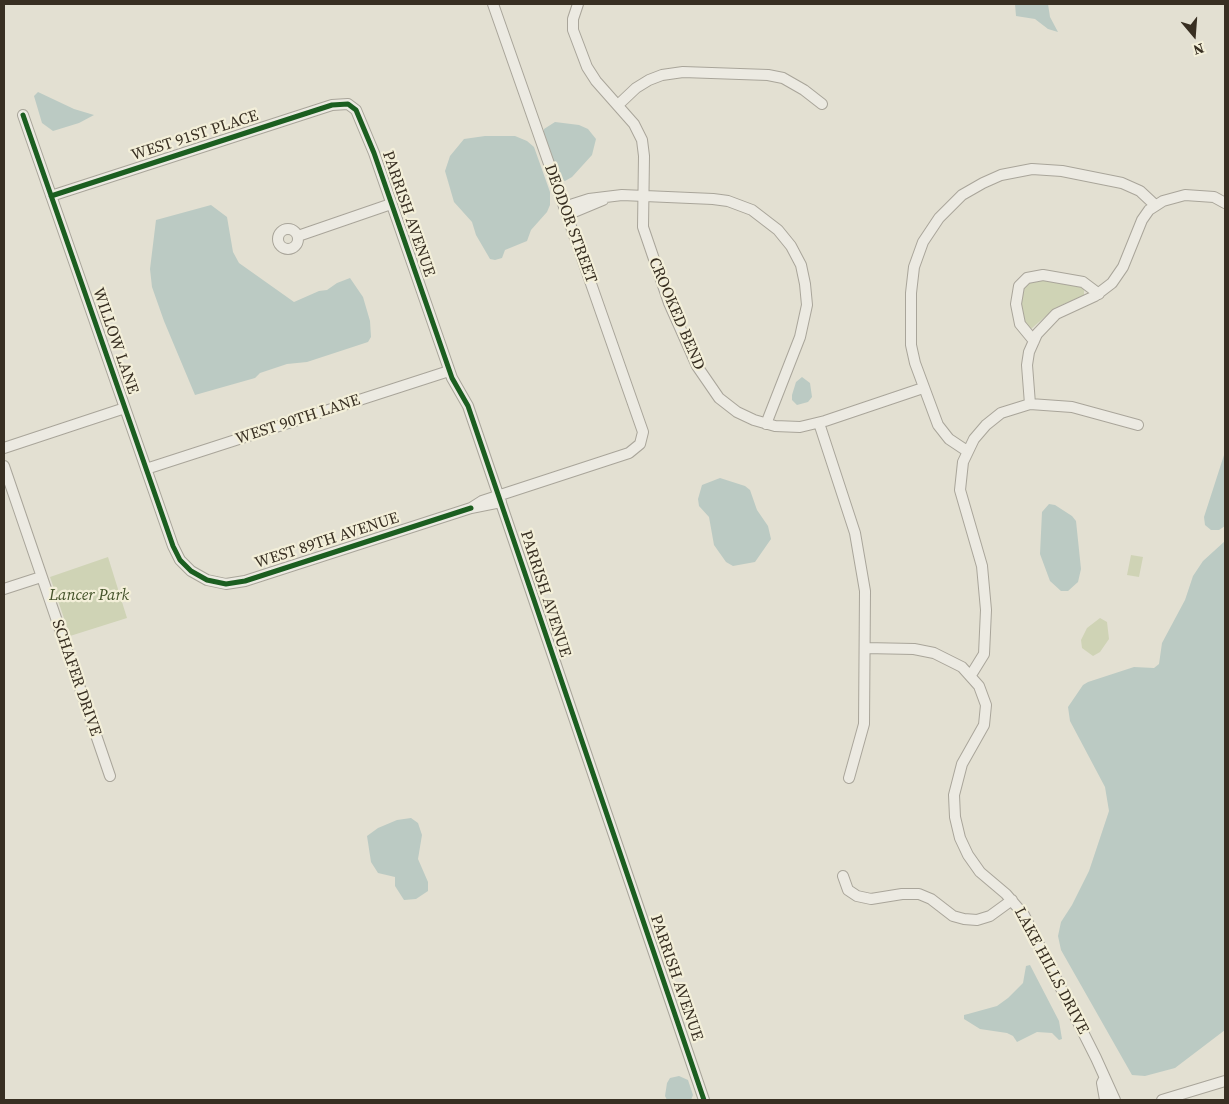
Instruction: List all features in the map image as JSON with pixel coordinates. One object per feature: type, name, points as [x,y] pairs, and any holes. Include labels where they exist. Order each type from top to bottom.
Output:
[{"type":"street","name":"DEODOR STREET","points":[[493,4],[640,420],[643,432],[640,444]]},
{"type":"street","name":"CROOKED BEND","points":[[578,4],[573,19],[573,30],[587,68],[634,124],[642,140],[644,156],[642,221],[646,238],[672,312],[697,366],[710,388],[726,404],[747,418],[766,424],[792,427],[819,423],[924,388]]},
{"type":"street","points":[[618,105],[636,88],[649,80],[662,75],[683,72],[768,75],[783,78],[800,87],[822,104]]},
{"type":"street","name":"WEST 91ST PLACE","points":[[51,196],[332,105],[348,104]]},
{"type":"street","name":"PARRISH AVENUE","points":[[348,104],[356,110],[363,124],[449,371],[468,406],[704,1100]]},
{"type":"street","name":"WILLOW LANE","points":[[23,115],[173,546],[180,560],[191,571]]},
{"type":"street","points":[[967,451],[953,442],[941,430],[924,388],[911,345],[912,275],[919,253],[930,231],[944,212],[962,195],[1000,175],[1022,170],[1053,170],[1130,185],[1145,194],[1155,205]]},
{"type":"street","points":[[565,211],[606,198],[643,195],[713,198],[740,205],[769,221],[783,235],[795,252],[805,284],[805,319],[766,424]]},
{"type":"street","points":[[1030,404],[1026,372],[1034,341],[1041,329],[1056,314],[1099,294],[1112,283],[1120,272],[1142,220],[1155,205],[1174,196],[1193,195],[1214,197],[1225,203]]},
{"type":"street","points":[[298,236],[391,204]]},
{"type":"street","points":[[1034,341],[1020,324],[1016,304],[1019,286],[1027,278],[1043,274],[1078,281],[1090,286],[1099,294]]},
{"type":"street","name":"WEST 90TH LANE","points":[[146,469],[449,371]]},
{"type":"street","points":[[972,675],[984,654],[986,603],[980,559],[960,490],[962,469],[967,451],[978,434],[996,416],[1015,407],[1030,404],[1072,407],[1138,425]]},
{"type":"street","points":[[4,448],[125,408]]},
{"type":"street","points":[[819,423],[859,547],[865,591],[863,731],[849,778]]},
{"type":"street","name":"WEST 89TH AVENUE","points":[[191,571],[207,580],[226,584],[245,581],[471,508],[482,500],[500,498],[629,453],[640,444]]},
{"type":"street","name":"SCHAFER DRIVE","points":[[4,466],[110,776]]},
{"type":"street","points":[[4,589],[41,577]]},
{"type":"street","name":"LAKE HILLS DRIVE","points":[[865,648],[914,649],[934,653],[956,664],[972,675],[984,698],[985,719],[982,732],[965,758],[957,779],[954,803],[956,824],[963,844],[972,861],[984,876],[1012,900],[1031,928],[1096,1058],[1104,1079],[1111,1087],[1115,1100]]},
{"type":"street","points":[[843,876],[848,890],[857,896],[871,899],[902,894],[919,894],[931,899],[953,916],[964,919],[977,920],[990,916],[1012,900]]},
{"type":"street","name":"LAKE HILLS DRIVE","points":[[1104,1079],[1102,1083],[1105,1100]]},
{"type":"street","points":[[1162,1100],[1225,1081]]},
{"type":"green space","points":[[1038,279],[1080,286],[1084,288],[1084,295],[1055,308],[1031,329],[1025,326],[1020,300],[1021,292],[1026,284]]},
{"type":"green space","points":[[1131,555],[1143,557],[1139,577],[1127,575]]},
{"type":"green space","name":"Lancer Park","points":[[108,557],[127,618],[70,636],[50,577]]},
{"type":"green space","points":[[1100,618],[1107,622],[1109,639],[1100,652],[1093,656],[1082,648],[1081,640],[1087,628]]},
{"type":"shaded area","points":[[1015,4],[1048,4],[1050,17],[1058,32],[1048,29],[1035,19],[1016,16]]},
{"type":"shaded area","points":[[38,92],[74,109],[94,115],[79,123],[53,131],[42,123],[34,96]]},
{"type":"shaded area","points":[[555,122],[579,125],[588,129],[596,139],[592,155],[572,177],[565,181],[558,179],[543,135],[544,129]]},
{"type":"shaded area","points":[[485,136],[515,136],[527,141],[534,147],[550,192],[550,205],[547,212],[531,230],[527,241],[505,250],[502,258],[495,260],[490,259],[476,235],[472,222],[454,202],[445,171],[450,156],[464,139]]},
{"type":"shaded area","points":[[211,205],[227,217],[233,252],[239,263],[294,302],[319,291],[327,290],[337,283],[350,278],[363,297],[370,321],[371,337],[368,342],[307,362],[287,364],[260,373],[255,378],[195,395],[164,321],[152,287],[150,269],[156,220]]},
{"type":"shaded area","points":[[802,377],[810,383],[812,397],[808,402],[797,405],[792,400],[792,395],[796,382]]},
{"type":"shaded area","points":[[1225,452],[1225,526],[1219,530],[1211,530],[1205,525],[1204,517]]},
{"type":"shaded area","points":[[720,478],[745,486],[750,490],[757,510],[768,526],[771,539],[755,562],[733,566],[726,562],[714,545],[709,517],[699,506],[698,499],[702,485]]},
{"type":"shaded area","points":[[1049,504],[1055,505],[1072,516],[1076,521],[1081,569],[1078,582],[1068,591],[1061,591],[1050,581],[1040,554],[1042,512]]},
{"type":"shaded area","points":[[1225,541],[1225,1030],[1175,1068],[1145,1076],[1132,1075],[1061,950],[1058,936],[1061,922],[1089,871],[1109,811],[1105,787],[1070,721],[1068,707],[1083,685],[1088,682],[1134,667],[1154,668],[1159,664],[1162,643],[1185,600],[1193,576],[1203,561]]},
{"type":"shaded area","points":[[411,818],[418,823],[422,835],[418,859],[428,882],[428,891],[416,899],[404,900],[395,886],[395,877],[378,873],[371,862],[367,836],[378,828],[397,820]]},
{"type":"shaded area","points":[[1030,965],[1059,1021],[1062,1039],[1059,1040],[1052,1033],[1037,1032],[1017,1042],[1013,1036],[1007,1033],[980,1029],[964,1019],[964,1015],[997,1006],[1008,998],[1023,983],[1026,966]]},
{"type":"shaded area","points":[[679,1076],[688,1080],[693,1095],[691,1100],[667,1100],[665,1096],[667,1083],[670,1078]]},
{"type":"cycle path","points":[[51,196],[332,105],[348,104],[356,110],[374,153],[452,378],[468,406],[704,1100]]},
{"type":"cycle path","points":[[23,115],[173,546],[180,560],[191,571],[207,580],[226,584],[245,581],[471,508]]}]
